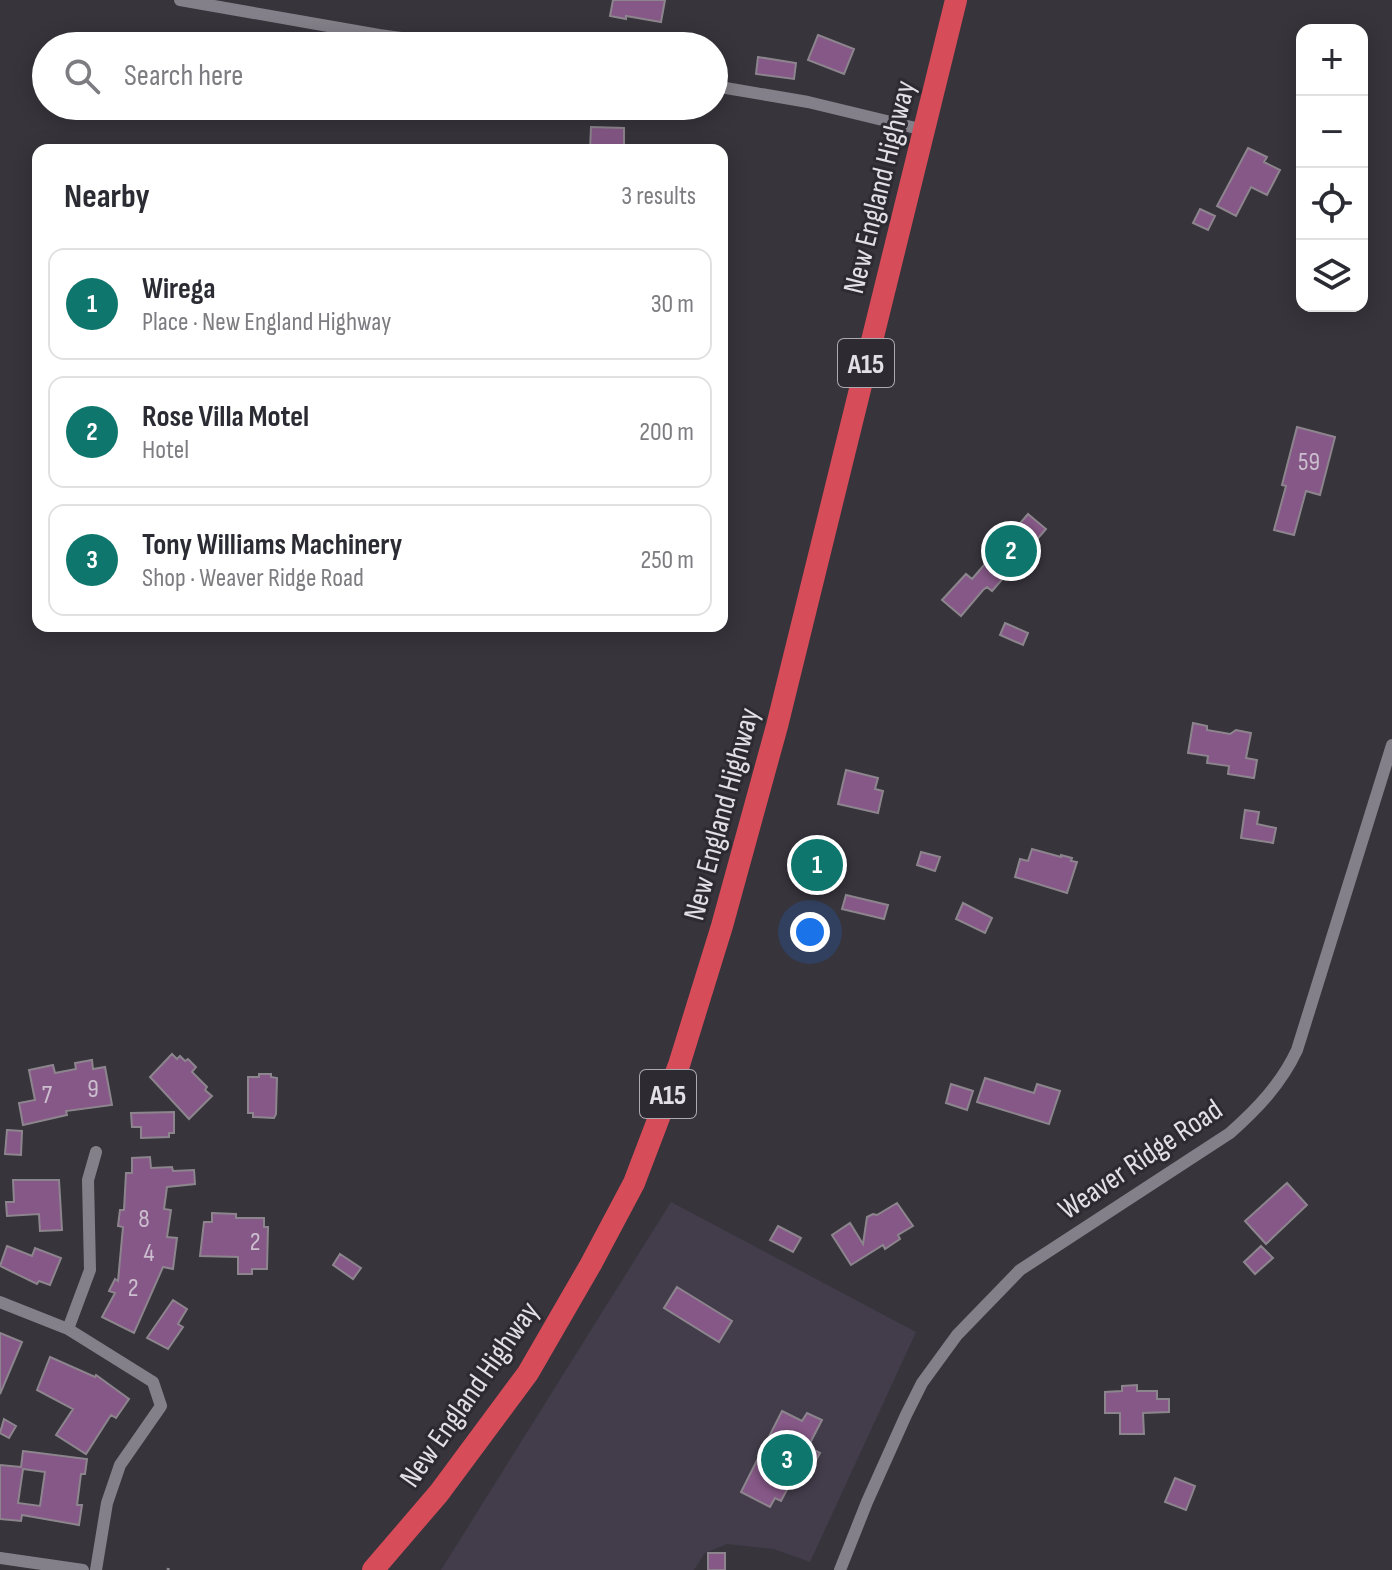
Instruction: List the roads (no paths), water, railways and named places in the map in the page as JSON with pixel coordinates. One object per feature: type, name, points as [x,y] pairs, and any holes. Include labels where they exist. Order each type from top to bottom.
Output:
[{"type":"highway","name":"New England Highway","points":[[373,1570],[439,1493],[528,1373],[634,1183],[679,1065],[777,726],[956,0]]},
{"type":"street","points":[[180,0],[362,32]]},
{"type":"street","points":[[728,88],[808,102],[924,130]]},
{"type":"street","name":"Weaver Ridge Road","points":[[840,1570],[906,1415],[922,1383],[957,1335],[1020,1270],[1230,1133],[1256,1111],[1278,1085],[1297,1050],[1392,745]]},
{"type":"street","points":[[68,1329],[90,1270],[88,1180],[96,1152]]},
{"type":"street","points":[[0,1302],[68,1329],[153,1382],[161,1406],[120,1465],[107,1503],[96,1570]]},
{"type":"street","points":[[0,1558],[83,1570]]},
{"type":"place","name":"Rose Villa Motel","points":[[1011,551]]},
{"type":"place","name":"Wirega","points":[[817,865]]},
{"type":"place","name":"Tony Williams Machinery","points":[[787,1460]]}]
